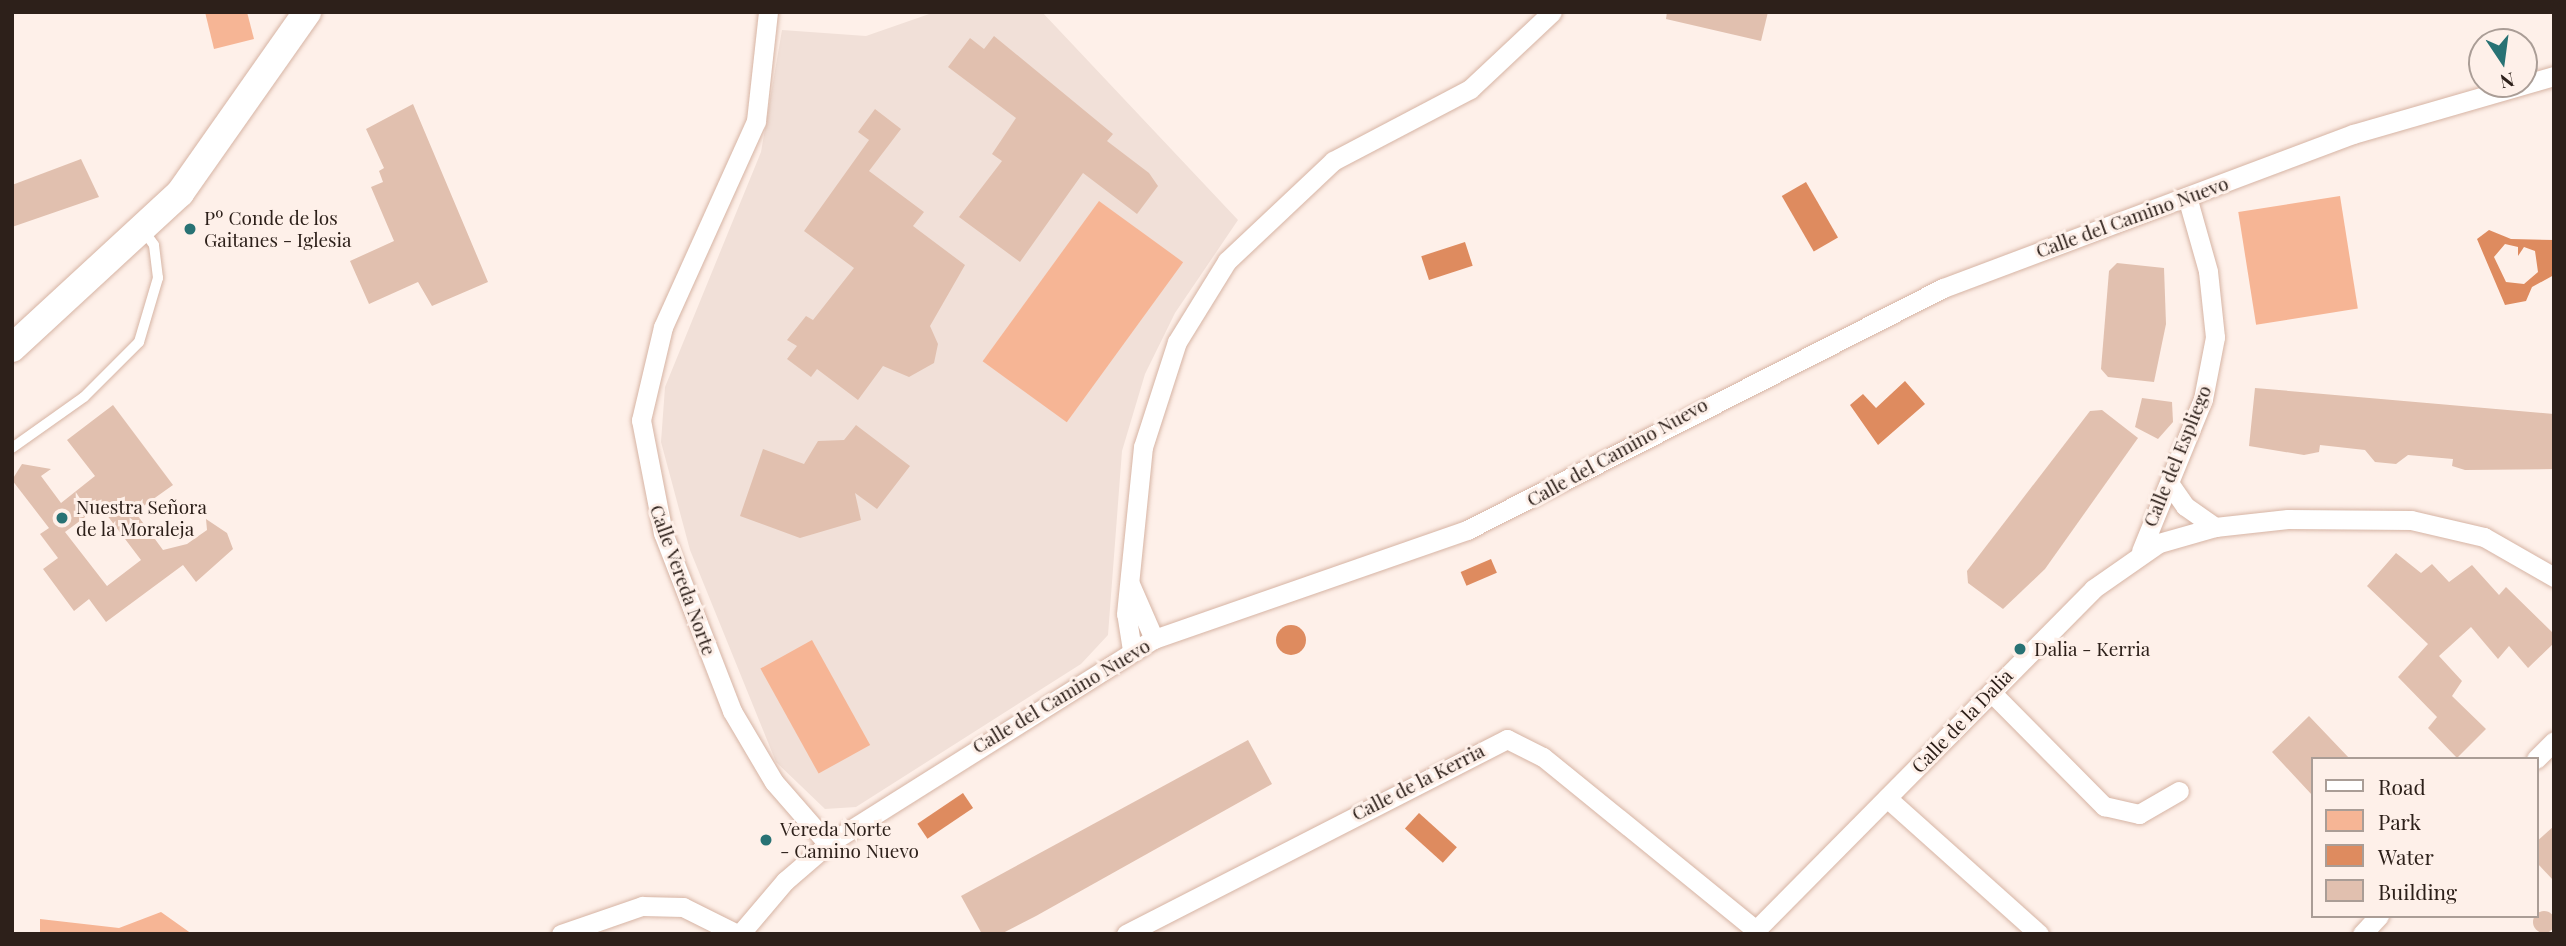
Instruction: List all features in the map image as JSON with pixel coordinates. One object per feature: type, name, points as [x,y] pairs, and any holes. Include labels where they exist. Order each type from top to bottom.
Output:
[{"type":"street","points":[[12,348],[144,231],[194,175],[307,12]]},
{"type":"street","name":"Calle Vereda Norte","points":[[768,12],[756,121],[647,376],[645,453],[668,548],[746,739],[828,844]]},
{"type":"street","points":[[1132,650],[1126,614],[1143,447],[1177,342],[1227,261],[1333,161],[1470,89],[1552,12]]},
{"type":"street","name":"Calle del Camino Nuevo","points":[[738,934],[785,881],[828,844],[1132,650],[1154,639],[1467,530],[1943,288],[2353,134],[2554,76]]},
{"type":"street","name":"Calle del Espliego","points":[[2141,551],[2203,400],[2215,337],[2208,271],[2187,197]]},
{"type":"street","points":[[2169,483],[2185,506],[2215,527]]},
{"type":"street","name":"Calle de la Dalia","points":[[1754,932],[2093,589],[2141,551],[2215,527],[2288,519],[2411,520],[2484,537],[2554,577]]},
{"type":"street","points":[[1130,584],[1154,639]]},
{"type":"street","points":[[1991,692],[2105,806],[2139,814],[2179,790]]},
{"type":"street","name":"Calle de la Kerria","points":[[1126,934],[1507,739],[1543,757],[1754,932]]},
{"type":"street","points":[[2538,757],[2554,741]]},
{"type":"street","points":[[1886,798],[2039,934]]},
{"type":"street","points":[[561,934],[642,906],[683,907],[738,934]]},
{"type":"street","points":[[2362,934],[2377,918]]},
{"type":"lane","points":[[12,448],[84,397],[139,342],[158,278],[144,231]]},
{"type":"shaded area","points":[[935,12],[1042,12],[1238,220],[1175,313],[1145,374],[1122,451],[1108,635],[1081,664],[856,807],[825,809],[776,762],[690,550],[661,442],[665,387],[761,152],[782,30],[866,36]]},
{"type":"green space","points":[[205,12],[247,12],[254,39],[214,49]]},
{"type":"green space","points":[[2340,196],[2358,309],[2256,325],[2238,212]]},
{"type":"green space","points":[[1099,201],[1183,262],[1067,422],[983,361]]},
{"type":"green space","points":[[812,640],[870,745],[819,774],[760,669]]},
{"type":"green space","points":[[161,912],[192,934],[40,934],[40,919],[119,928]]},
{"type":"water","points":[[1806,182],[1838,237],[1814,251],[1782,196]]},
{"type":"water","points":[[2489,230],[2511,239],[2554,240],[2554,275],[2532,287],[2526,301],[2505,305],[2477,239]],"holes":[[[2505,244],[2518,247],[2518,256],[2524,247],[2535,251],[2538,272],[2524,284],[2506,282],[2494,257]]]},
{"type":"water","points":[[1465,242],[1473,266],[1429,280],[1421,256]]},
{"type":"water","points":[[1905,381],[1925,404],[1878,445],[1850,405],[1863,394],[1876,408]]},
{"type":"water","points":[[1491,559],[1497,573],[1466,586],[1461,572]]},
{"type":"water","points":[[1291,625],[1302,629],[1306,640],[1302,651],[1291,655],[1280,651],[1276,640],[1280,629]]},
{"type":"water","points":[[963,793],[973,808],[927,839],[917,824]]},
{"type":"water","points":[[1419,813],[1457,847],[1443,863],[1405,829]]},
{"type":"building","points":[[1667,12],[1768,12],[1761,41],[1666,19]]},
{"type":"building","points":[[994,36],[1113,134],[1107,141],[1149,173],[1158,186],[1137,214],[1083,173],[1020,262],[959,217],[1002,161],[992,154],[1016,118],[948,67],[970,38],[984,49]]},
{"type":"building","points":[[413,104],[488,282],[432,306],[418,282],[369,304],[350,261],[394,241],[371,187],[383,182],[379,171],[384,168],[366,129]]},
{"type":"building","points":[[875,109],[901,129],[869,171],[924,212],[913,226],[965,265],[930,326],[938,344],[934,363],[909,377],[883,366],[858,400],[817,369],[811,377],[787,359],[797,346],[787,340],[806,316],[813,320],[854,268],[804,231],[869,140],[858,132]]},
{"type":"building","points":[[81,159],[99,197],[12,227],[12,185]]},
{"type":"building","points":[[2117,263],[2164,268],[2166,324],[2154,382],[2108,377],[2101,369],[2109,271]]},
{"type":"building","points":[[2255,388],[2554,414],[2554,469],[2465,470],[2452,466],[2453,459],[2408,455],[2396,464],[2375,462],[2365,450],[2320,445],[2319,452],[2304,455],[2249,446]]},
{"type":"building","points":[[2142,398],[2172,402],[2173,422],[2158,439],[2135,427]]},
{"type":"building","name":"Nuestra Señora de la Moraleja","points":[[113,405],[173,485],[135,512],[163,550],[187,544],[207,530],[206,519],[227,533],[233,549],[196,582],[183,565],[106,622],[89,599],[74,611],[43,569],[58,558],[40,534],[49,528],[12,480],[22,464],[51,469],[41,476],[61,503],[95,476],[67,440]],"holes":[[[100,506],[141,560],[107,586],[65,532]]]},
{"type":"building","points":[[2102,410],[2138,438],[2045,569],[2003,609],[1968,583],[1967,571],[2090,411]]},
{"type":"building","points":[[856,425],[910,466],[877,509],[855,493],[861,520],[800,538],[740,516],[763,449],[804,464],[818,441],[844,440]]},
{"type":"building","points":[[2396,553],[2421,573],[2432,564],[2449,582],[2472,565],[2499,595],[2506,587],[2554,634],[2554,643],[2528,668],[2509,646],[2498,659],[2471,627],[2439,656],[2462,681],[2452,696],[2486,729],[2456,757],[2428,728],[2437,717],[2398,677],[2428,644],[2367,586]]},
{"type":"building","points":[[2309,716],[2348,757],[2310,757],[2310,793],[2272,752]]},
{"type":"building","points":[[1248,740],[1272,784],[1036,916],[1001,934],[982,934],[961,896]]},
{"type":"building","points":[[2554,826],[2554,881],[2538,864],[2538,840]]},
{"type":"building","points":[[2548,912],[2554,918],[2552,930],[2544,933],[2536,930],[2533,922],[2534,918],[2538,918],[2538,913]]},
{"type":"place","name":"Pº Conde de los Gaitanes - Iglesia","points":[[190,229]]},
{"type":"place","name":"Nuestra Señora de la Moraleja","points":[[62,518]]},
{"type":"place","name":"Dalia - Kerria","points":[[2020,649]]},
{"type":"place","name":"Vereda Norte - Camino Nuevo","points":[[766,840]]}]
